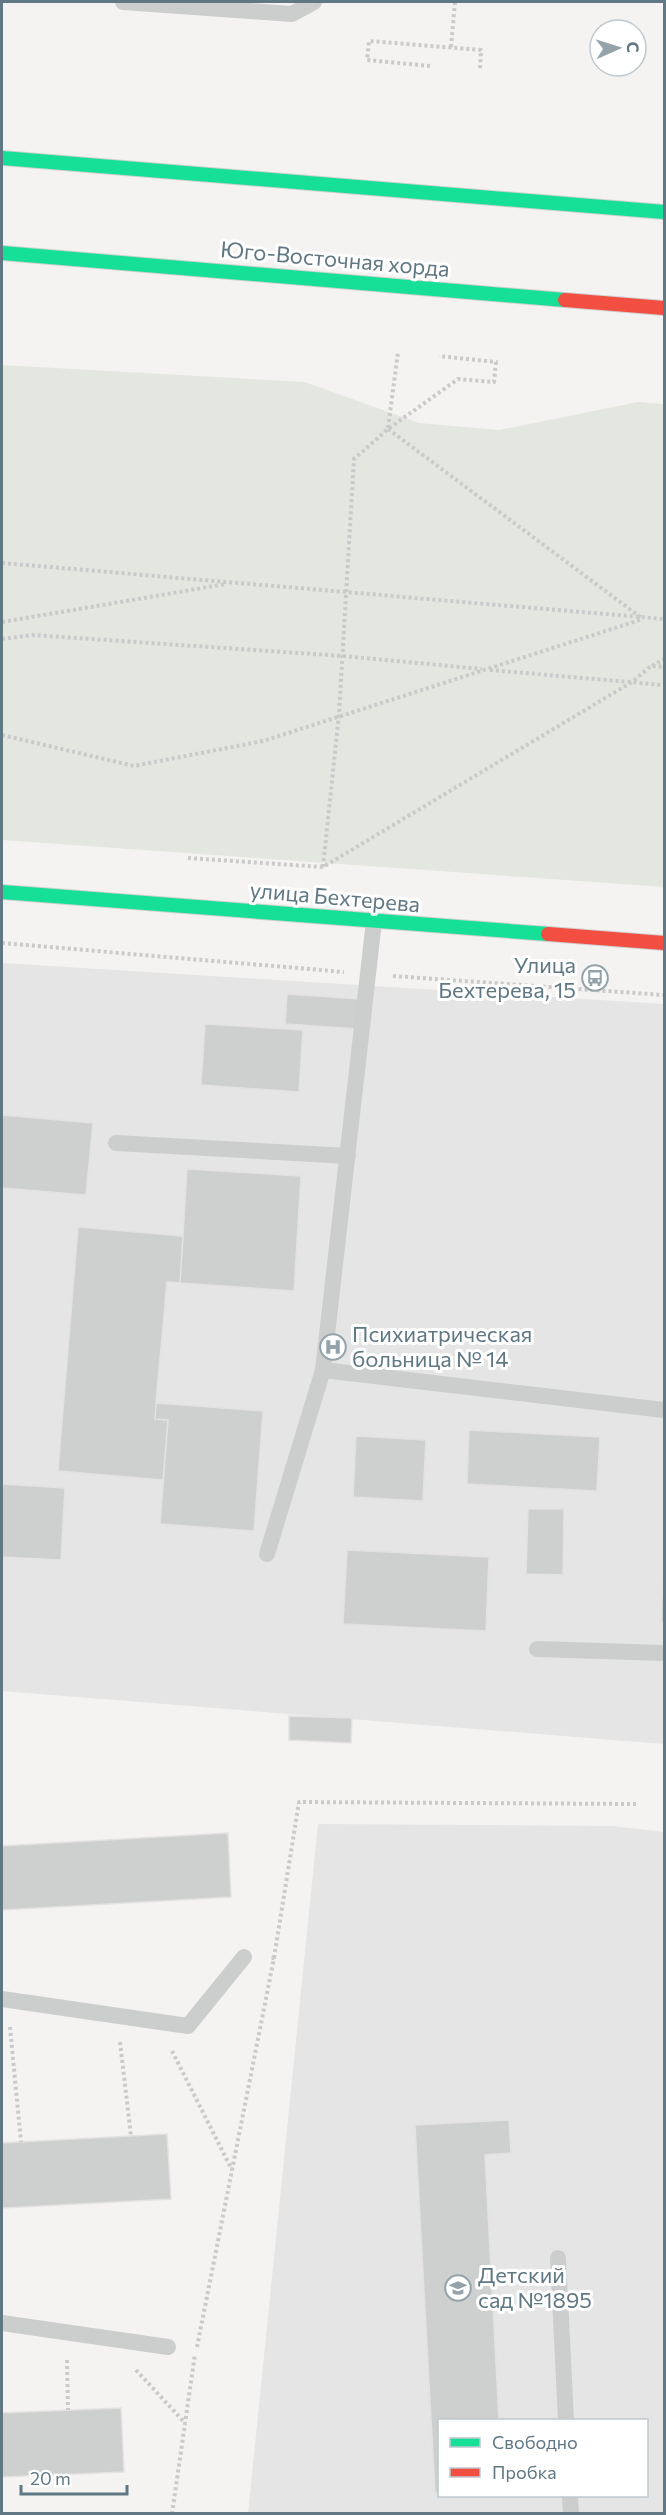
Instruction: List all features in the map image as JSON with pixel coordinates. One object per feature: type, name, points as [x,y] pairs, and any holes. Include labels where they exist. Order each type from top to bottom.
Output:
[{"type":"main road","points":[[2,158],[664,212]]},
{"type":"main road","name":"Юго-Восточная хорда","points":[[2,253],[632,305],[664,310]]},
{"type":"main road","name":"улица Бехтерева","points":[[2,892],[664,943]]},
{"type":"lane","points":[[123,2],[292,14],[314,2]]},
{"type":"lane","points":[[267,1554],[323,1370],[374,921]]},
{"type":"lane","points":[[116,1143],[348,1156]]},
{"type":"lane","points":[[323,1370],[664,1410]]},
{"type":"lane","points":[[537,1649],[664,1653]]},
{"type":"lane","points":[[5,2000],[188,2026],[244,1957]]},
{"type":"lane","points":[[558,2258],[566,2419]]},
{"type":"lane","points":[[2,2323],[168,2347]]},
{"type":"lane","points":[[570,2497],[571,2514]]},
{"type":"path","points":[[450,47],[455,2]]},
{"type":"path","points":[[430,66],[367,60],[369,41],[481,50],[480,69]]},
{"type":"path","points":[[388,429],[398,352]]},
{"type":"path","points":[[323,867],[339,714],[354,459],[388,429],[458,379],[494,382],[496,362],[439,356]]},
{"type":"path","points":[[388,429],[643,619]]},
{"type":"path","points":[[2,563],[347,594],[664,619]]},
{"type":"path","points":[[2,622],[231,584]]},
{"type":"path","points":[[2,735],[134,766],[262,741],[339,714],[486,670],[643,619]]},
{"type":"path","points":[[2,639],[32,635],[343,656],[664,685]]},
{"type":"path","points":[[188,858],[323,867],[632,682],[651,666],[664,659]]},
{"type":"path","points":[[651,666],[664,667]]},
{"type":"path","points":[[2,943],[369,974],[664,995]]},
{"type":"path","points":[[172,2514],[196,2348],[274,1958],[299,1802],[636,1804]]},
{"type":"path","points":[[244,1957],[274,1958]]},
{"type":"path","points":[[5,2000],[21,2142]]},
{"type":"path","points":[[117,2015],[131,2136]]},
{"type":"path","points":[[157,2021],[232,2169]]},
{"type":"path","points":[[68,2333],[66,2347],[68,2410]]},
{"type":"path","points":[[129,2363],[186,2424]]},
{"type":"shaded area","points":[[2,365],[305,382],[419,423],[499,430],[638,402],[664,404],[664,887],[2,840]]},
{"type":"shaded area","name":"Психиатрическая больница № 14","points":[[2,963],[664,1004],[664,1744],[2,1691]]},
{"type":"shaded area","points":[[318,1824],[612,1826],[664,1832],[664,2513],[248,2514]]},
{"type":"building","points":[[287,994],[360,999],[358,1029],[285,1024]]},
{"type":"building","points":[[205,1024],[303,1030],[299,1092],[201,1085]]},
{"type":"building","points":[[2,1115],[93,1123],[86,1195],[2,1188]]},
{"type":"building","points":[[187,1169],[301,1176],[294,1291],[180,1283]]},
{"type":"building","points":[[78,1227],[183,1236],[180,1283],[167,1282],[156,1403],[155,1419],[168,1420],[163,1480],[58,1471]]},
{"type":"building","points":[[156,1403],[263,1411],[254,1531],[160,1524],[168,1420],[155,1419]]},
{"type":"building","points":[[469,1430],[600,1437],[597,1491],[467,1484]]},
{"type":"building","points":[[356,1436],[426,1440],[423,1501],[353,1497]]},
{"type":"building","points":[[2,1484],[65,1488],[61,1560],[2,1557]]},
{"type":"building","points":[[528,1509],[564,1509],[563,1575],[526,1574]]},
{"type":"building","points":[[347,1550],[489,1557],[486,1631],[343,1624]]},
{"type":"building","points":[[664,1551],[664,1622],[661,1622]]},
{"type":"building","points":[[289,1716],[352,1718],[351,1743],[289,1740]]},
{"type":"building","points":[[228,1833],[231,1897],[2,1910],[2,1846]]},
{"type":"building","name":"Детский сад №1895","points":[[509,2120],[511,2153],[485,2155],[499,2419],[438,2419],[438,2493],[435,2493],[415,2125]]},
{"type":"building","points":[[167,2134],[171,2199],[2,2208],[2,2143]]},
{"type":"building","points":[[121,2408],[124,2472],[2,2477],[2,2413]]},
{"type":"traffic: fast","points":[[2,158],[664,212]]},
{"type":"traffic: fast","points":[[2,253],[565,300]]},
{"type":"traffic: fast","points":[[2,892],[548,934]]},
{"type":"traffic: jam","points":[[565,300],[664,308]]},
{"type":"traffic: jam","points":[[548,934],[664,943]]},
{"type":"place","name":"Улица Бехтерева, 15","points":[[595,978]]},
{"type":"place","name":"Психиатрическая больница № 14","points":[[333,1347]]},
{"type":"place","name":"Детский сад №1895","points":[[458,2288]]}]
